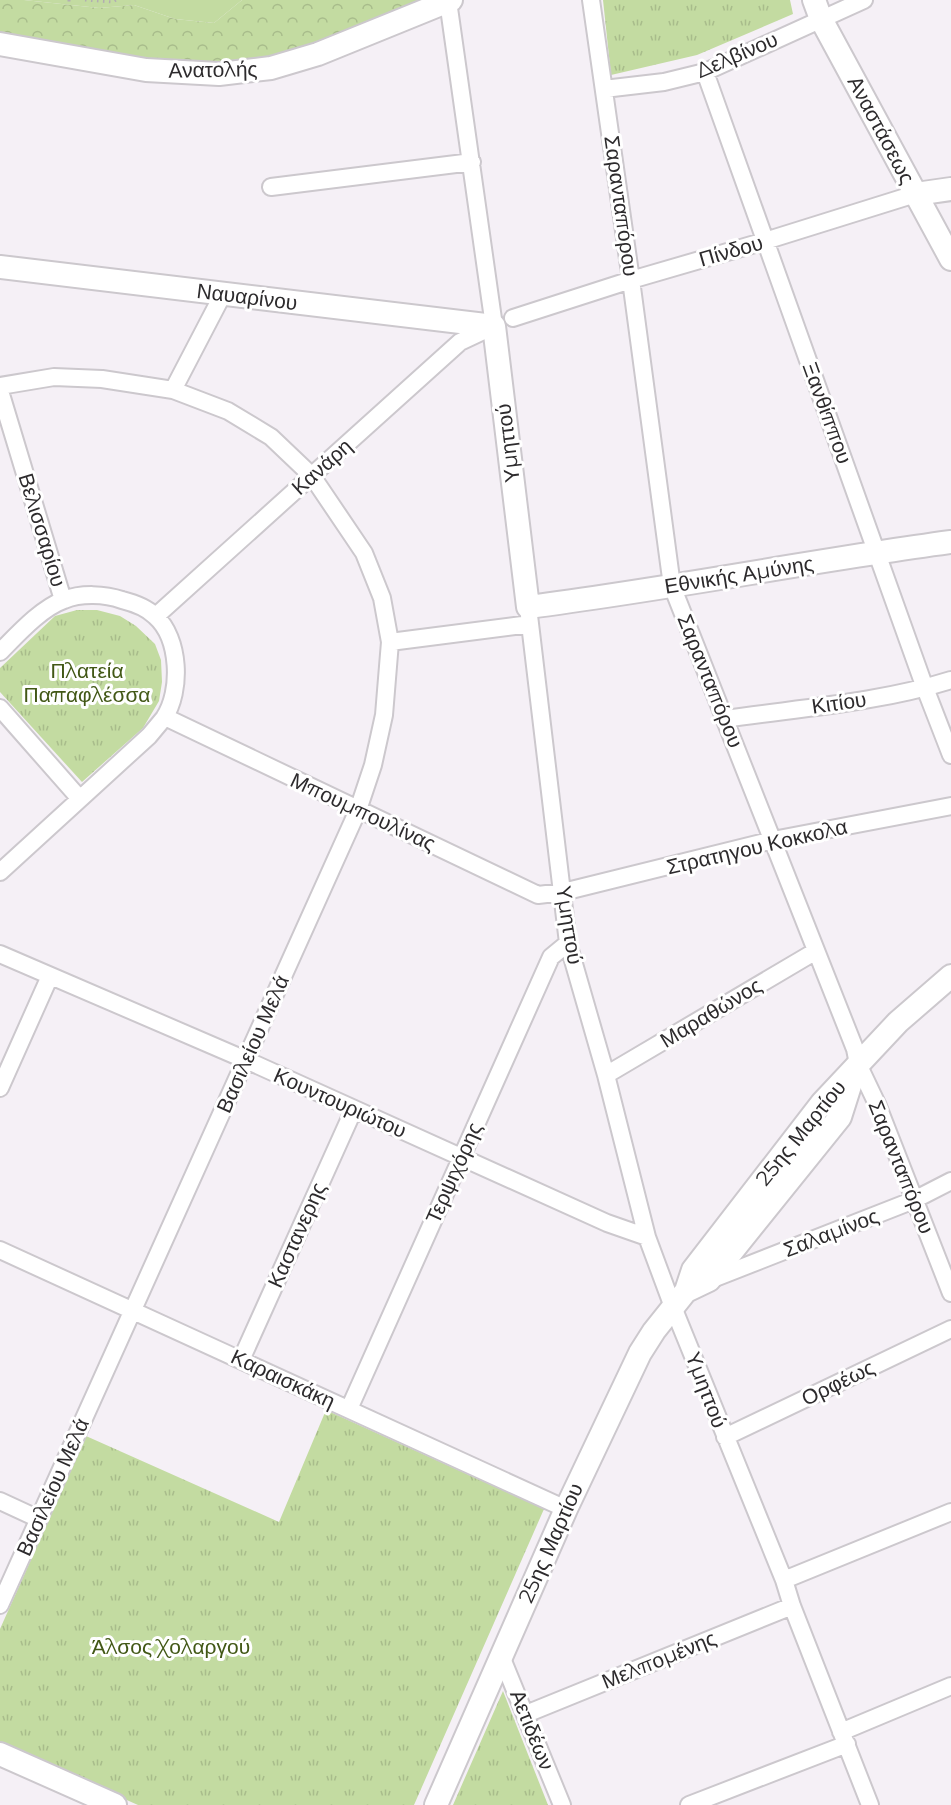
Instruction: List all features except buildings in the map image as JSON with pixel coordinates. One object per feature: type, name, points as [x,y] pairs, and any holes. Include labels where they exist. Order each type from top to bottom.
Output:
[{"type":"street","name":"Σαρανταπόρου","points":[[591,0],[632,280],[672,586],[855,1049],[858,1064],[877,1104],[951,1293]]},
{"type":"street","name":"Δελβίνου","points":[[604,89],[664,82],[705,72],[817,10],[864,0]]},
{"type":"street","name":"Ανατολής","points":[[0,44],[146,70],[219,74],[271,68],[318,54],[450,1]]},
{"type":"street","name":"Υμηττού","points":[[450,1],[472,162],[504,322],[529,616],[568,943],[606,1075],[647,1237],[679,1299],[725,1437],[784,1580],[792,1606],[870,1805]]},
{"type":"street","name":"Αναστάσεως","points":[[817,10],[951,259]]},
{"type":"street","name":"Ξανθίππου","points":[[705,72],[951,755]]},
{"type":"street","points":[[271,187],[472,162]]},
{"type":"street","points":[[916,194],[951,180]]},
{"type":"street","name":"Πίνδου","points":[[504,322],[632,280],[916,194],[951,189]]},
{"type":"street","name":"Ναυαρίνου","points":[[0,267],[224,294],[504,322]]},
{"type":"street","points":[[173,390],[224,294]]},
{"type":"street","name":"Κανάρη","points":[[156,616],[460,342],[504,322]]},
{"type":"street","name":"Βασιλείου Μελά","points":[[0,386],[54,377],[102,379],[173,390],[228,411],[271,437],[312,476],[364,553],[382,598],[390,642],[384,716],[373,765],[358,810],[0,1605]]},
{"type":"street","name":"Βελισσαρίου","points":[[0,391],[63,600]]},
{"type":"street","name":"Εθνικής Αμύνης","points":[[390,642],[529,616],[599,598],[951,542]]},
{"type":"street","points":[[0,652],[37,616],[63,600],[88,595],[113,596],[139,605],[156,616],[170,639],[176,659],[176,675],[165,717],[149,736],[0,872]]},
{"type":"street","name":"Κιτίου","points":[[725,719],[877,697],[925,688],[951,680]]},
{"type":"street","points":[[0,708],[80,799]]},
{"type":"street","name":"Μπουμπουλίνας","points":[[165,717],[538,895],[563,892]]},
{"type":"street","name":"Στρατηγου Κοκκολα","points":[[563,892],[773,840],[951,806]]},
{"type":"street","name":"Τερψιχόρης","points":[[349,1409],[551,957],[568,943]]},
{"type":"street","name":"Μαραθώνος","points":[[606,1075],[816,951]]},
{"type":"street","name":"Κουντουριώτου","points":[[0,954],[246,1060],[607,1222],[647,1237]]},
{"type":"street","points":[[0,1088],[50,976]]},
{"type":"street","name":"25ης Μαρτίου","points":[[436,1805],[566,1509],[640,1353],[679,1299],[693,1270],[822,1103],[898,1022],[951,976]]},
{"type":"street","name":"25ης Μαρτίου","points":[[679,1299],[709,1280],[840,1117],[858,1064]]},
{"type":"street","name":"Καστανερης","points":[[241,1360],[354,1109]]},
{"type":"street","name":"Σαλαμίνος","points":[[709,1280],[914,1200],[951,1181]]},
{"type":"street","name":"Καραισκάκη","points":[[0,1250],[566,1509]]},
{"type":"street","name":"Ορφέως","points":[[725,1437],[951,1329]]},
{"type":"street","points":[[0,1502],[39,1519]]},
{"type":"street","points":[[784,1580],[951,1512]]},
{"type":"street","name":"Μελπομένης","points":[[526,1714],[792,1606]]},
{"type":"street","name":"Αετιδέων","points":[[501,1656],[562,1805]]},
{"type":"street","points":[[689,1805],[844,1738],[951,1686]]},
{"type":"street","points":[[0,1754],[96,1800],[115,1805]]},
{"type":"path","points":[[86,0],[113,2],[116,0]]},
{"type":"green space","points":[[0,0],[24,0],[99,8],[134,5],[175,19],[214,23],[242,0],[426,0],[320,48],[231,68],[146,64],[0,36]]},
{"type":"green space","points":[[24,0],[242,0],[214,23],[175,19],[134,5],[99,8]]},
{"type":"green space","points":[[603,0],[790,0],[793,14],[697,55],[611,75]]},
{"type":"green space","name":"Πλατεία Παπαφλέσσα","points":[[77,610],[97,610],[120,616],[136,626],[155,644],[161,660],[162,682],[159,701],[143,728],[82,782],[0,692],[0,668],[55,616]]},
{"type":"green space","name":"Άλσος Χολαργού","points":[[326,1410],[544,1509],[414,1805],[138,1805],[0,1744],[0,1629],[86,1436],[279,1522]]},
{"type":"green space","points":[[503,1691],[548,1805],[453,1805]]}]
